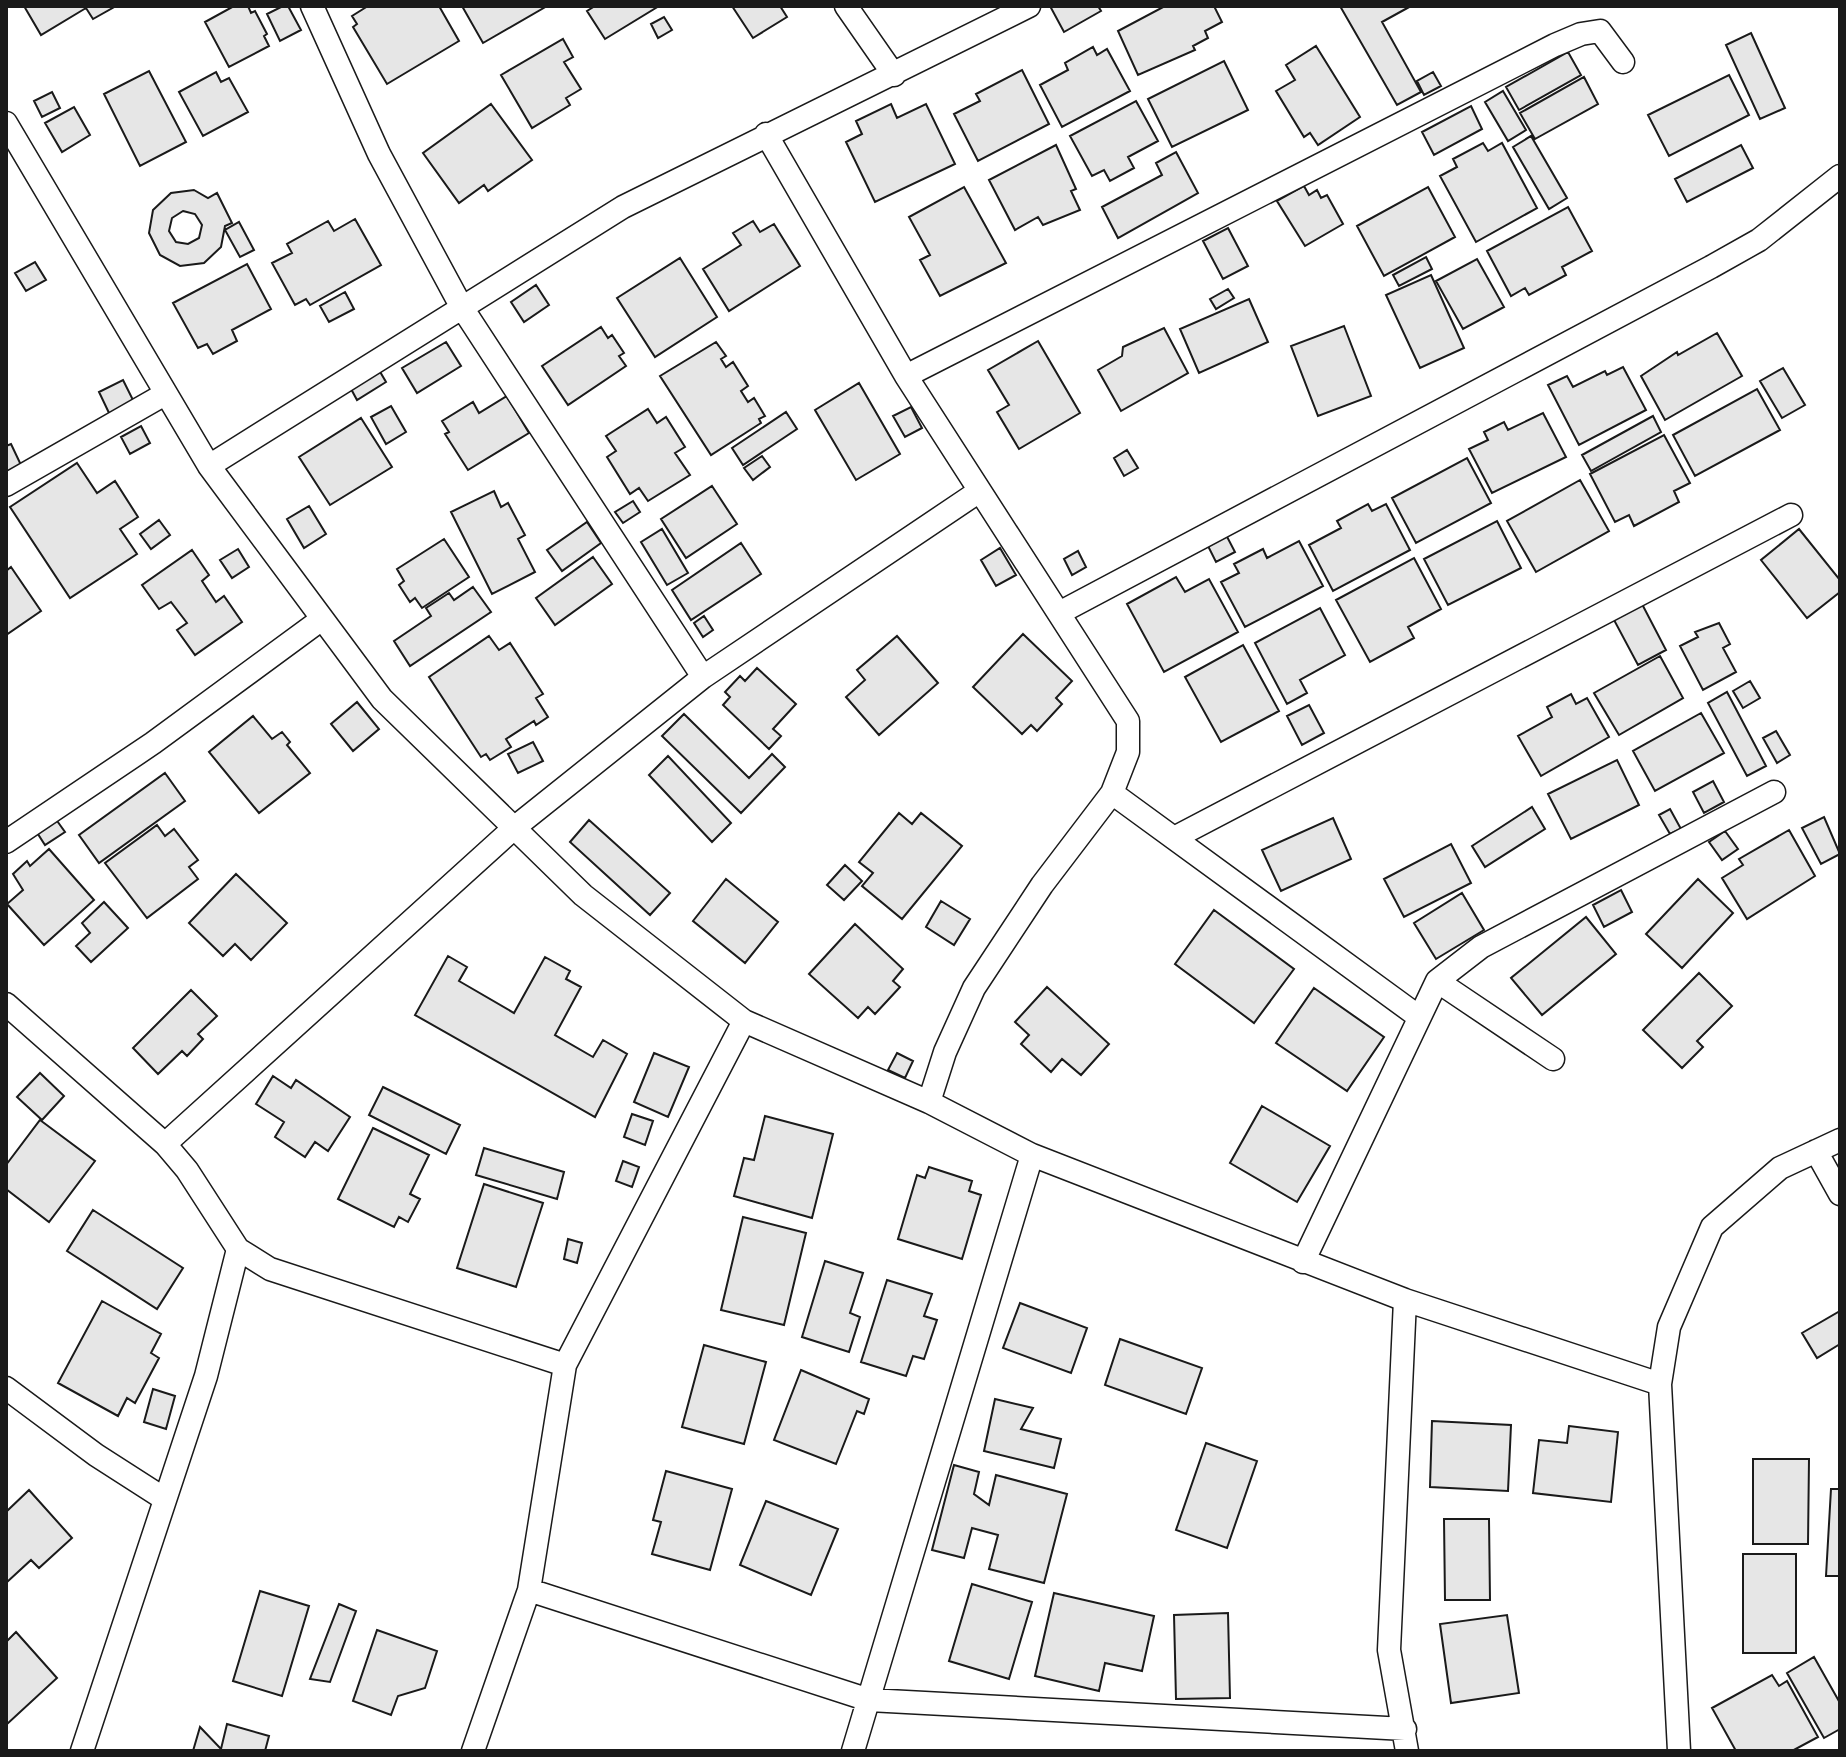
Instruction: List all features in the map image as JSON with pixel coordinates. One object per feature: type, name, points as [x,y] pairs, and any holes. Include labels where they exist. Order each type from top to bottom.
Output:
[{"type":"street","points":[[312,6],[379,154],[461,306],[703,677]]},
{"type":"street","points":[[846,6],[894,75]]},
{"type":"street","points":[[209,466],[623,207],[1029,6]]},
{"type":"street","points":[[906,376],[1555,45],[1581,34],[1600,31],[1623,62]]},
{"type":"street","points":[[10,134],[209,466],[382,699],[583,895],[744,1021],[929,1102],[1032,1155],[1405,1300],[1660,1384]]},
{"type":"street","points":[[766,134],[906,376],[978,492],[1061,612],[1128,721],[1128,752],[1112,793],[1042,885],[974,988],[945,1052],[929,1102]]},
{"type":"street","points":[[1061,612],[1759,240],[1840,176]]},
{"type":"street","points":[[6,485],[165,394]]},
{"type":"street","points":[[165,1144],[514,828],[703,677],[978,492]]},
{"type":"street","points":[[1174,838],[1791,515]]},
{"type":"street","points":[[6,842],[153,743],[322,619]]},
{"type":"street","points":[[1303,1262],[1437,981],[1481,947],[1774,792]]},
{"type":"street","points":[[1112,793],[1419,1017]]},
{"type":"street","points":[[1437,981],[1553,1059]]},
{"type":"street","points":[[6,1004],[165,1144],[187,1170],[238,1249],[270,1269],[565,1365]]},
{"type":"street","points":[[473,1751],[529,1590],[565,1365],[744,1021]]},
{"type":"street","points":[[1679,1751],[1660,1384],[1669,1327],[1712,1227],[1780,1168],[1840,1140]]},
{"type":"street","points":[[1816,1151],[1840,1194]]},
{"type":"street","points":[[853,1751],[1032,1155]]},
{"type":"street","points":[[82,1751],[163,1498],[206,1376],[238,1249]]},
{"type":"street","points":[[529,1590],[869,1700],[1406,1740],[1395,1696],[1389,1650],[1405,1300]]},
{"type":"street","points":[[6,1388],[96,1455],[163,1498]]},
{"type":"building","points":[[24,6],[116,6],[93,19],[86,8],[41,35]]},
{"type":"building","points":[[234,6],[248,6],[251,13],[255,11],[267,34],[264,36],[269,46],[229,67],[205,22]]},
{"type":"building","points":[[288,6],[301,30],[280,41],[267,14]]},
{"type":"building","points":[[368,6],[439,6],[459,41],[387,84],[353,27],[357,24],[352,16]]},
{"type":"building","points":[[462,6],[547,6],[483,43]]},
{"type":"building","points":[[595,6],[659,6],[605,39],[587,11]]},
{"type":"building","points":[[732,6],[780,6],[787,17],[753,38]]},
{"type":"building","points":[[1050,6],[1098,6],[1101,11],[1064,32]]},
{"type":"building","points":[[1165,6],[1214,6],[1222,22],[1205,31],[1208,38],[1193,46],[1195,50],[1138,75],[1118,31]]},
{"type":"building","points":[[1340,6],[1411,6],[1382,22],[1421,92],[1397,105]]},
{"type":"building","points":[[664,17],[672,30],[658,38],[651,24]]},
{"type":"building","points":[[1751,33],[1785,108],[1760,119],[1726,45]]},
{"type":"building","points":[[563,39],[573,57],[564,62],[581,89],[566,98],[570,105],[532,128],[501,75]]},
{"type":"building","points":[[1316,46],[1360,117],[1318,145],[1310,133],[1304,137],[1276,91],[1295,80],[1286,65]]},
{"type":"building","points":[[1093,47],[1097,55],[1107,49],[1130,91],[1062,127],[1040,85],[1068,70],[1065,63]]},
{"type":"building","points":[[1568,52],[1581,75],[1519,110],[1506,87]]},
{"type":"building","points":[[1224,61],[1248,110],[1172,147],[1148,99]]},
{"type":"building","points":[[1022,70],[1049,124],[978,161],[954,114],[980,101],[976,94]]},
{"type":"building","points":[[149,71],[186,142],[140,166],[104,94]]},
{"type":"building","points":[[216,72],[221,82],[229,78],[248,112],[203,136],[179,92]]},
{"type":"building","points":[[1433,72],[1441,86],[1424,95],[1417,81]]},
{"type":"building","points":[[1729,75],[1749,115],[1669,156],[1648,115]]},
{"type":"building","points":[[1584,77],[1598,104],[1535,139],[1520,113]]},
{"type":"building","points":[[1503,91],[1526,130],[1508,141],[1485,102]]},
{"type":"building","points":[[52,92],[60,108],[42,117],[34,101]]},
{"type":"building","points":[[1136,101],[1158,141],[1128,157],[1134,168],[1110,181],[1104,170],[1092,176],[1070,136]]},
{"type":"building","points":[[491,104],[532,160],[488,191],[484,185],[459,203],[423,153]]},
{"type":"building","points":[[891,104],[897,118],[926,104],[955,164],[875,202],[846,142],[862,134],[856,121]]},
{"type":"building","points":[[1471,106],[1482,129],[1434,155],[1422,132]]},
{"type":"building","points":[[74,107],[90,135],[62,152],[45,123]]},
{"type":"building","points":[[1531,136],[1567,198],[1549,209],[1513,147]]},
{"type":"building","points":[[1483,143],[1488,151],[1502,143],[1537,208],[1476,242],[1440,176],[1457,167],[1453,159]]},
{"type":"building","points":[[1056,145],[1076,189],[1071,191],[1080,210],[1043,225],[1038,217],[1015,230],[989,180]]},
{"type":"building","points":[[1741,145],[1753,168],[1687,202],[1675,179]]},
{"type":"building","points":[[1176,152],[1198,193],[1118,238],[1102,207],[1162,175],[1156,163]]},
{"type":"building","points":[[1304,186],[1309,195],[1317,190],[1321,198],[1327,195],[1343,224],[1305,246],[1277,201]]},
{"type":"building","points":[[964,187],[1006,263],[940,296],[920,260],[930,255],[909,217]]},
{"type":"building","points":[[1428,187],[1455,237],[1384,276],[1357,226]]},
{"type":"building","points":[[194,190],[208,198],[217,193],[232,223],[225,226],[221,247],[204,263],[180,266],[160,255],[149,233],[153,210],[171,193]],"holes":[[[183,211],[195,214],[202,225],[199,238],[188,244],[176,242],[169,231],[172,218]]]},
{"type":"building","points":[[1568,207],[1592,251],[1562,267],[1566,275],[1529,295],[1525,288],[1511,296],[1487,251]]},
{"type":"building","points":[[355,219],[381,265],[310,305],[306,299],[295,305],[272,263],[292,253],[287,244],[328,221],[334,231]]},
{"type":"building","points":[[753,221],[760,232],[774,224],[800,266],[729,311],[703,269],[741,245],[733,233]]},
{"type":"building","points":[[239,222],[254,250],[240,257],[225,230]]},
{"type":"building","points":[[1228,228],[1248,266],[1223,279],[1203,241]]},
{"type":"building","points":[[1426,257],[1432,269],[1399,286],[1393,275]]},
{"type":"building","points":[[680,258],[717,317],[655,357],[617,298]]},
{"type":"building","points":[[1477,259],[1504,307],[1463,329],[1436,281]]},
{"type":"building","points":[[35,262],[46,280],[26,291],[15,273]]},
{"type":"building","points":[[247,264],[271,309],[232,330],[237,341],[213,354],[207,344],[198,348],[173,303]]},
{"type":"building","points":[[1431,275],[1464,348],[1420,368],[1386,295]]},
{"type":"building","points":[[536,285],[549,305],[524,322],[511,302]]},
{"type":"building","points":[[1228,289],[1234,298],[1216,309],[1210,299]]},
{"type":"building","points":[[345,292],[354,309],[329,322],[320,306]]},
{"type":"building","points":[[1249,299],[1268,342],[1199,373],[1180,329]]},
{"type":"building","points":[[1344,326],[1371,396],[1318,416],[1291,346]]},
{"type":"building","points":[[601,327],[608,338],[612,335],[624,353],[619,356],[626,366],[568,405],[542,366]]},
{"type":"building","points":[[1164,328],[1188,373],[1121,411],[1098,370],[1122,356],[1123,347]]},
{"type":"building","points":[[1717,333],[1742,376],[1665,420],[1641,376],[1677,352],[1678,355]]},
{"type":"building","points":[[1038,341],[1080,413],[1019,449],[997,412],[1009,405],[988,370]]},
{"type":"building","points":[[446,342],[461,366],[417,393],[402,368]]},
{"type":"building","points":[[716,342],[726,356],[721,359],[726,367],[733,362],[748,386],[741,391],[748,402],[754,398],[765,416],[759,419],[761,423],[711,455],[660,376]]},
{"type":"building","points":[[1623,367],[1646,410],[1579,445],[1548,385],[1567,376],[1573,387],[1605,371],[1607,375]]},
{"type":"building","points":[[1783,368],[1805,405],[1782,418],[1760,381]]},
{"type":"building","points":[[379,370],[386,382],[357,400],[350,387]]},
{"type":"building","points":[[123,380],[134,402],[110,415],[99,392]]},
{"type":"building","points":[[859,383],[900,454],[856,480],[815,410]]},
{"type":"building","points":[[1757,389],[1780,430],[1695,476],[1673,435]]},
{"type":"building","points":[[507,396],[529,433],[468,470],[445,434],[449,432],[442,421],[473,402],[479,413]]},
{"type":"building","points":[[391,406],[406,432],[386,444],[371,417]]},
{"type":"building","points":[[911,407],[922,428],[905,437],[893,416]]},
{"type":"building","points":[[648,409],[657,423],[666,417],[685,447],[675,453],[690,475],[648,501],[639,488],[630,494],[607,457],[616,451],[606,436]]},
{"type":"building","points":[[786,412],[797,429],[743,465],[732,448]]},
{"type":"building","points":[[1543,413],[1566,457],[1492,493],[1469,449],[1488,440],[1484,432],[1504,422],[1508,430]]},
{"type":"building","points":[[1653,416],[1661,432],[1591,471],[1582,455]]},
{"type":"building","points":[[361,418],[392,467],[330,505],[299,457]]},
{"type":"building","points":[[141,426],[150,443],[130,454],[121,437]]},
{"type":"building","points":[[1664,435],[1690,483],[1674,491],[1679,502],[1634,526],[1629,515],[1615,522],[1590,474]]},
{"type":"building","points":[[11,444],[21,465],[6,473],[6,446]]},
{"type":"building","points":[[1127,450],[1138,468],[1124,476],[1114,458]]},
{"type":"building","points":[[762,456],[770,467],[753,480],[744,468]]},
{"type":"building","points":[[1467,458],[1491,503],[1416,543],[1392,498]]},
{"type":"building","points":[[77,463],[97,493],[115,481],[138,517],[120,529],[137,554],[70,598],[10,507]]},
{"type":"building","points":[[1580,480],[1609,531],[1536,572],[1507,521]]},
{"type":"building","points":[[712,486],[737,524],[686,558],[661,519]]},
{"type":"building","points":[[494,491],[501,507],[508,503],[525,535],[518,539],[535,572],[492,594],[451,512]]},
{"type":"building","points":[[633,501],[640,512],[623,523],[615,512]]},
{"type":"building","points":[[1368,504],[1372,511],[1386,504],[1410,550],[1333,591],[1309,545],[1341,528],[1337,521]]},
{"type":"building","points":[[309,506],[326,534],[304,548],[287,519]]},
{"type":"building","points":[[159,520],[170,535],[151,549],[140,534]]},
{"type":"building","points":[[1497,521],[1521,568],[1448,605],[1424,559]]},
{"type":"building","points":[[587,522],[601,543],[562,571],[547,550]]},
{"type":"building","points":[[662,529],[688,573],[667,585],[641,542]]},
{"type":"building","points":[[1223,529],[1235,552],[1216,562],[1204,538]]},
{"type":"building","points":[[1799,529],[1840,580],[1840,592],[1807,618],[1761,560]]},
{"type":"building","points":[[444,539],[469,577],[422,608],[415,598],[410,602],[399,585],[404,581],[397,569]]},
{"type":"building","points":[[1299,541],[1323,586],[1245,627],[1221,582],[1239,573],[1234,564],[1263,549],[1267,558]]},
{"type":"building","points":[[741,543],[761,574],[691,620],[672,590]]},
{"type":"building","points":[[1000,548],[1016,575],[996,586],[981,560]]},
{"type":"building","points":[[238,549],[249,567],[232,578],[220,560]]},
{"type":"building","points":[[192,550],[209,575],[202,581],[216,602],[224,596],[242,622],[195,655],[177,630],[187,623],[171,602],[159,609],[142,585]]},
{"type":"building","points":[[1078,551],[1086,567],[1072,575],[1064,559]]},
{"type":"building","points":[[593,557],[612,584],[555,625],[536,598]]},
{"type":"building","points":[[1414,558],[1441,609],[1408,627],[1414,638],[1370,662],[1336,600]]},
{"type":"building","points":[[11,567],[41,611],[6,635],[6,571]]},
{"type":"building","points":[[1176,577],[1185,592],[1209,579],[1238,632],[1164,672],[1127,604]]},
{"type":"building","points":[[473,587],[491,612],[410,666],[394,641],[431,616],[426,608],[449,593],[454,600]]},
{"type":"building","points":[[1642,604],[1666,650],[1638,665],[1614,620]]},
{"type":"building","points":[[1320,608],[1345,655],[1300,680],[1307,693],[1287,704],[1255,643]]},
{"type":"building","points":[[704,616],[713,630],[703,637],[694,623]]},
{"type":"building","points":[[1719,623],[1730,644],[1723,648],[1736,672],[1703,690],[1680,646],[1698,637],[1695,632]]},
{"type":"building","points":[[1023,634],[1072,681],[1056,698],[1062,704],[1037,731],[1031,725],[1022,734],[973,687]]},
{"type":"building","points":[[489,636],[499,650],[510,643],[543,694],[536,698],[548,717],[536,725],[534,721],[506,739],[511,747],[490,760],[486,754],[481,757],[429,677]]},
{"type":"building","points":[[897,636],[938,683],[879,735],[846,697],[865,680],[857,670]]},
{"type":"building","points":[[1243,645],[1279,711],[1221,742],[1185,677]]},
{"type":"building","points":[[1660,656],[1683,698],[1619,735],[1594,693]]},
{"type":"building","points":[[757,668],[796,704],[773,729],[781,736],[769,749],[723,705],[730,697],[725,692],[740,676],[745,681]]},
{"type":"building","points":[[1750,681],[1760,698],[1743,708],[1733,691]]},
{"type":"building","points":[[1727,692],[1766,766],[1747,776],[1708,703]]},
{"type":"building","points":[[1571,694],[1576,704],[1587,698],[1609,737],[1541,776],[1518,736],[1552,717],[1547,707]]},
{"type":"building","points":[[357,702],[379,729],[353,751],[331,724]]},
{"type":"building","points":[[1309,705],[1324,733],[1302,745],[1287,716]]},
{"type":"building","points":[[1701,713],[1724,753],[1655,791],[1633,751]]},
{"type":"building","points":[[684,714],[749,778],[772,754],[785,767],[741,813],[662,736]]},
{"type":"building","points":[[253,716],[272,739],[282,732],[290,742],[287,745],[310,773],[259,813],[209,752]]},
{"type":"building","points":[[1776,731],[1790,755],[1777,763],[1763,738]]},
{"type":"building","points":[[533,742],[543,761],[518,773],[508,754]]},
{"type":"building","points":[[668,756],[731,823],[712,842],[649,775]]},
{"type":"building","points":[[1617,760],[1639,805],[1571,839],[1548,794]]},
{"type":"building","points":[[165,773],[185,801],[99,863],[79,835]]},
{"type":"building","points":[[1713,781],[1724,802],[1704,813],[1693,792]]},
{"type":"building","points":[[1532,807],[1545,829],[1485,867],[1472,846]]},
{"type":"building","points":[[1670,809],[1681,829],[1670,834],[1659,815]]},
{"type":"building","points":[[899,813],[912,824],[921,813],[962,846],[902,919],[862,886],[873,873],[859,862]]},
{"type":"building","points":[[1824,817],[1840,854],[1821,864],[1802,828]]},
{"type":"building","points":[[55,818],[65,832],[45,845],[36,831]]},
{"type":"building","points":[[1333,818],[1351,859],[1281,891],[1262,850]]},
{"type":"building","points":[[589,820],[670,893],[650,915],[570,842]]},
{"type":"building","points":[[157,825],[165,836],[174,829],[198,860],[189,867],[198,879],[147,918],[105,863]]},
{"type":"building","points":[[1789,830],[1815,876],[1747,919],[1722,878],[1743,865],[1739,859]]},
{"type":"building","points":[[1725,831],[1738,849],[1722,860],[1709,842]]},
{"type":"building","points":[[1451,844],[1471,883],[1404,917],[1384,879]]},
{"type":"building","points":[[49,849],[94,900],[44,945],[7,904],[23,890],[13,874],[27,861],[30,866]]},
{"type":"building","points":[[845,865],[862,881],[844,900],[827,885]]},
{"type":"building","points":[[236,874],[287,923],[251,960],[235,944],[223,956],[189,923]]},
{"type":"building","points":[[726,879],[778,922],[745,963],[693,921]]},
{"type":"building","points":[[1698,879],[1733,913],[1682,968],[1646,934]]},
{"type":"building","points":[[1621,890],[1632,912],[1604,927],[1593,905]]},
{"type":"building","points":[[1462,893],[1484,930],[1436,959],[1414,923]]},
{"type":"building","points":[[941,901],[970,919],[954,945],[926,927]]},
{"type":"building","points":[[104,902],[128,928],[91,962],[76,946],[90,933],[82,923]]},
{"type":"building","points":[[1214,910],[1294,969],[1254,1023],[1175,964]]},
{"type":"building","points":[[1586,917],[1616,954],[1542,1015],[1511,978]]},
{"type":"building","points":[[855,924],[903,969],[893,981],[900,987],[875,1014],[868,1007],[858,1018],[809,974]]},
{"type":"building","points":[[448,956],[467,967],[459,981],[514,1013],[545,957],[570,971],[566,979],[581,987],[555,1035],[593,1057],[603,1040],[627,1054],[595,1117],[415,1015]]},
{"type":"building","points":[[1699,973],[1732,1006],[1697,1041],[1703,1047],[1682,1068],[1643,1030]]},
{"type":"building","points":[[1047,987],[1109,1044],[1081,1075],[1062,1059],[1051,1072],[1021,1044],[1029,1035],[1015,1022]]},
{"type":"building","points":[[1314,988],[1384,1037],[1347,1091],[1276,1043]]},
{"type":"building","points":[[191,990],[217,1016],[198,1034],[203,1039],[187,1056],[182,1051],[158,1074],[133,1048]]},
{"type":"building","points":[[654,1053],[689,1067],[668,1117],[634,1102]]},
{"type":"building","points":[[897,1053],[913,1061],[905,1078],[888,1070]]},
{"type":"building","points":[[40,1073],[64,1096],[42,1120],[17,1097]]},
{"type":"building","points":[[273,1076],[291,1088],[296,1080],[350,1117],[328,1151],[315,1142],[305,1157],[275,1137],[284,1122],[256,1104]]},
{"type":"building","points":[[383,1087],[460,1125],[446,1154],[369,1115]]},
{"type":"building","points":[[1262,1106],[1330,1146],[1297,1202],[1230,1163]]},
{"type":"building","points":[[632,1114],[653,1121],[645,1145],[624,1137]]},
{"type":"building","points":[[765,1116],[833,1134],[812,1218],[734,1196],[744,1158],[754,1160]]},
{"type":"building","points":[[40,1120],[95,1161],[49,1222],[6,1189],[6,1165]]},
{"type":"building","points":[[373,1128],[429,1155],[410,1194],[420,1199],[408,1222],[399,1217],[394,1227],[338,1199]]},
{"type":"building","points":[[484,1148],[564,1172],[557,1199],[476,1175]]},
{"type":"building","points":[[623,1161],[639,1167],[632,1187],[616,1181]]},
{"type":"building","points":[[929,1167],[972,1181],[969,1191],[981,1195],[962,1259],[898,1239],[917,1175],[925,1178]]},
{"type":"building","points":[[484,1184],[543,1203],[516,1287],[457,1268]]},
{"type":"building","points":[[93,1210],[183,1268],[157,1309],[67,1251]]},
{"type":"building","points":[[743,1217],[806,1233],[784,1325],[721,1310]]},
{"type":"building","points":[[568,1239],[582,1243],[577,1263],[564,1259]]},
{"type":"building","points":[[825,1261],[863,1273],[850,1313],[860,1317],[849,1352],[802,1337]]},
{"type":"building","points":[[887,1280],[932,1294],[924,1316],[937,1320],[924,1359],[913,1356],[906,1376],[861,1362]]},
{"type":"building","points":[[102,1301],[161,1334],[151,1353],[159,1358],[135,1403],[127,1398],[118,1416],[58,1383]]},
{"type":"building","points":[[1020,1303],[1087,1328],[1071,1373],[1003,1348]]},
{"type":"building","points":[[1840,1311],[1840,1344],[1817,1358],[1802,1333]]},
{"type":"building","points":[[1120,1339],[1202,1368],[1186,1414],[1105,1385]]},
{"type":"building","points":[[704,1345],[766,1362],[744,1444],[682,1427]]},
{"type":"building","points":[[801,1370],[869,1399],[864,1414],[857,1411],[836,1464],[774,1440]]},
{"type":"building","points":[[153,1389],[175,1396],[166,1429],[144,1422]]},
{"type":"building","points":[[995,1399],[1033,1408],[1021,1429],[1061,1439],[1054,1468],[984,1451]]},
{"type":"building","points":[[1432,1421],[1511,1425],[1508,1491],[1430,1487]]},
{"type":"building","points":[[1569,1426],[1618,1432],[1611,1502],[1533,1493],[1539,1440],[1567,1443]]},
{"type":"building","points":[[1206,1443],[1257,1461],[1227,1548],[1176,1530]]},
{"type":"building","points":[[1753,1459],[1809,1459],[1808,1544],[1753,1544]]},
{"type":"building","points":[[954,1465],[979,1472],[974,1494],[989,1505],[996,1475],[1067,1494],[1044,1583],[989,1569],[998,1535],[972,1528],[964,1558],[932,1550]]},
{"type":"building","points":[[666,1471],[732,1489],[710,1570],[652,1554],[661,1522],[653,1520]]},
{"type":"building","points":[[1831,1489],[1840,1489],[1840,1576],[1826,1576]]},
{"type":"building","points":[[29,1490],[72,1538],[39,1568],[31,1560],[6,1583],[6,1512]]},
{"type":"building","points":[[766,1501],[838,1529],[811,1595],[740,1565]]},
{"type":"building","points":[[1444,1519],[1489,1519],[1490,1600],[1445,1600]]},
{"type":"building","points":[[1743,1554],[1796,1554],[1796,1653],[1743,1653]]},
{"type":"building","points":[[972,1584],[1032,1602],[1009,1679],[949,1661]]},
{"type":"building","points":[[260,1591],[309,1606],[282,1696],[233,1681]]},
{"type":"building","points":[[1054,1593],[1154,1616],[1142,1671],[1105,1663],[1099,1691],[1035,1676]]},
{"type":"building","points":[[339,1604],[356,1611],[330,1682],[310,1679]]},
{"type":"building","points":[[1228,1613],[1230,1698],[1176,1699],[1174,1615]]},
{"type":"building","points":[[1507,1615],[1519,1693],[1451,1703],[1440,1624]]},
{"type":"building","points":[[377,1630],[437,1651],[425,1688],[398,1696],[391,1715],[353,1701]]},
{"type":"building","points":[[16,1632],[57,1678],[6,1725],[6,1642]]},
{"type":"building","points":[[1814,1657],[1840,1703],[1840,1729],[1824,1738],[1787,1673]]},
{"type":"building","points":[[1772,1675],[1779,1686],[1787,1681],[1818,1737],[1792,1751],[1736,1751],[1712,1708]]},
{"type":"building","points":[[227,1724],[269,1736],[265,1751],[193,1751],[200,1727],[221,1749]]}]
